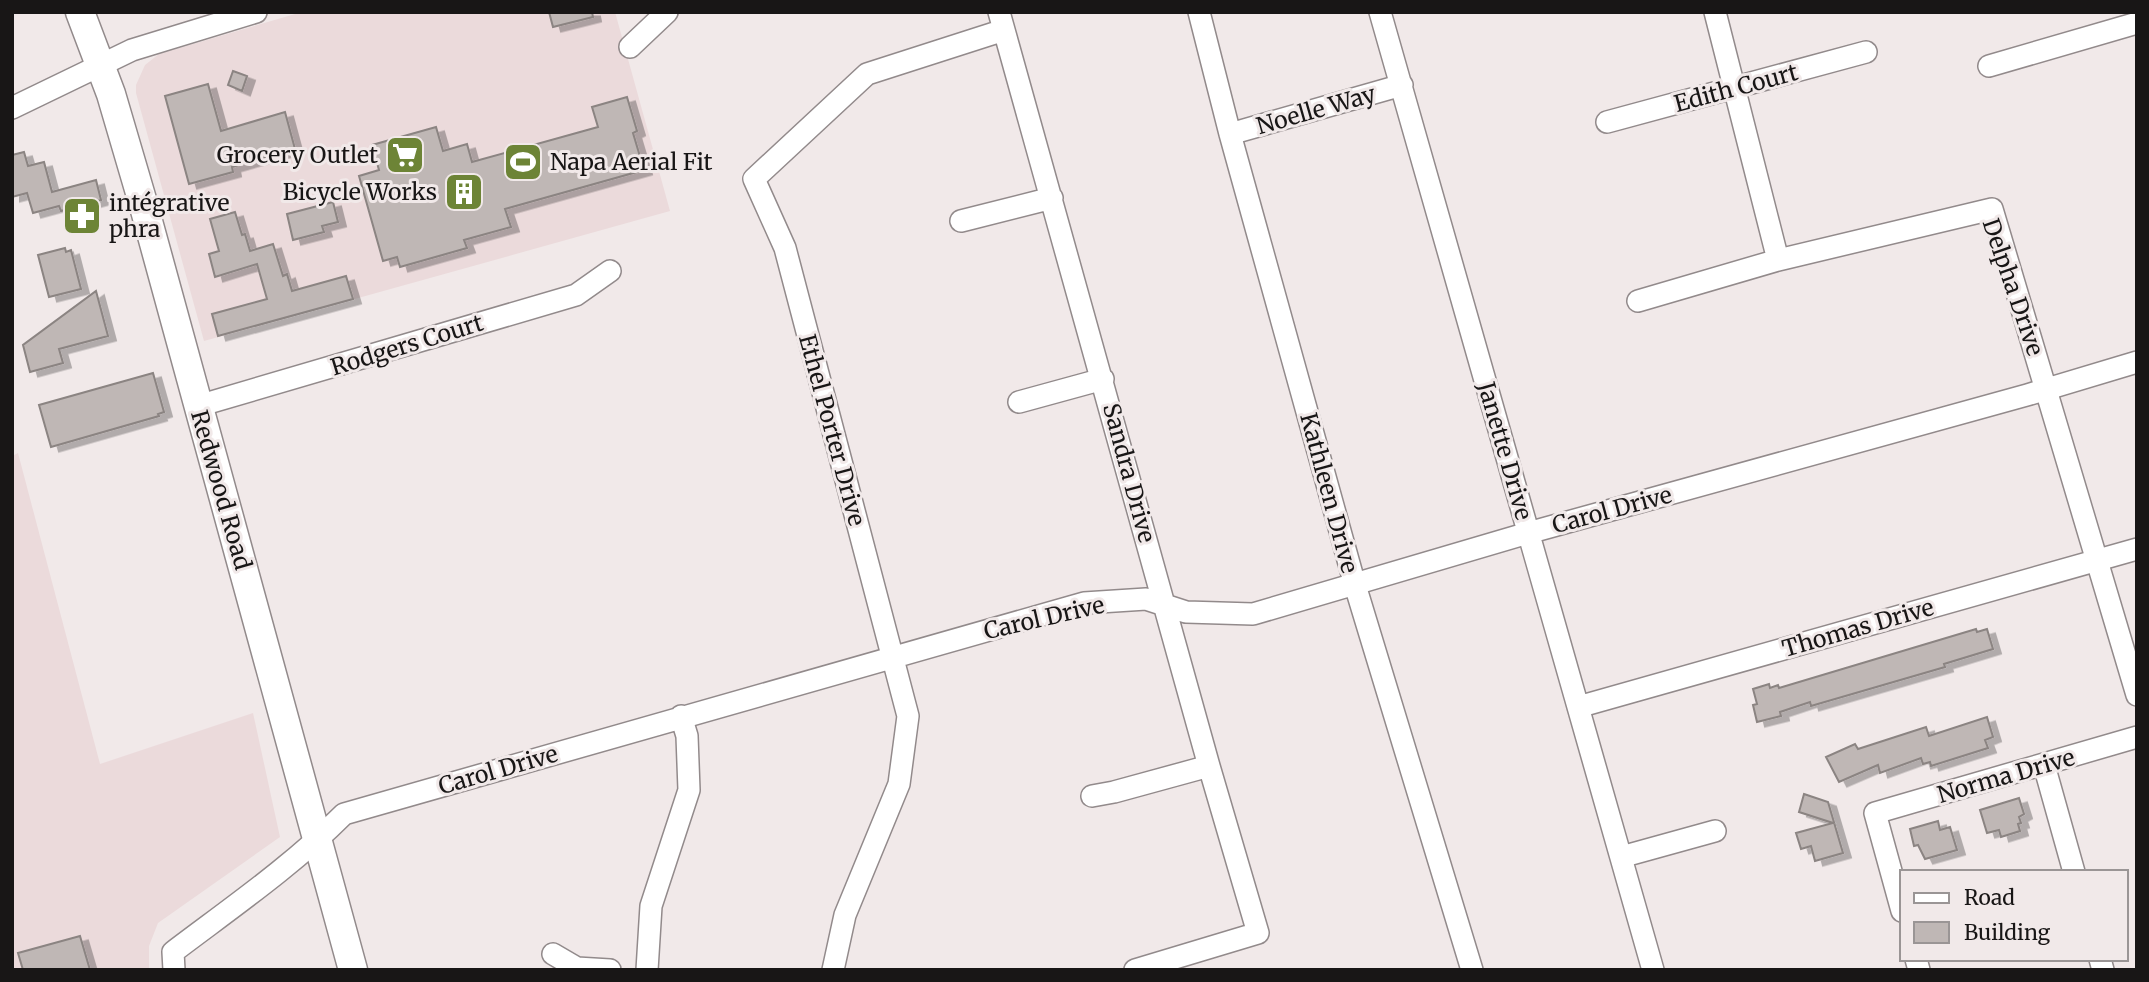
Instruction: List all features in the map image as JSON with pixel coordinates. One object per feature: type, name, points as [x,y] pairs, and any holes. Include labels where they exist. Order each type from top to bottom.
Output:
[{"type":"main road","name":"Redwood Road","points":[[80,12],[111,94],[143,203],[353,970]]},
{"type":"street","points":[[12,108],[132,50],[256,12]]},
{"type":"street","points":[[630,47],[667,12]]},
{"type":"street","name":"Kathleen Drive","points":[[1199,12],[1230,134],[1355,585],[1472,970]]},
{"type":"street","name":"Janette Drive","points":[[1380,12],[1653,970]]},
{"type":"street","points":[[1638,301],[1778,260],[1715,12]]},
{"type":"street","name":"Sandra Drive","points":[[1002,21],[1258,933],[1135,970]]},
{"type":"street","name":"Ethel Porter Drive","points":[[833,970],[845,915],[899,785],[908,716],[785,248],[754,179],[867,74],[1002,21]]},
{"type":"street","points":[[1989,66],[2137,23]]},
{"type":"street","name":"Edith Court","points":[[1607,122],[1866,52]]},
{"type":"street","name":"Noelle Way","points":[[1230,134],[1402,85]]},
{"type":"street","points":[[961,221],[1052,198]]},
{"type":"street","name":"Delpha Drive","points":[[1778,260],[1992,209],[2137,695]]},
{"type":"street","name":"Rodgers Court","points":[[198,406],[576,295],[610,271]]},
{"type":"street","name":"Carol Drive","points":[[174,970],[173,952],[317,841],[344,814],[1084,603],[1146,598],[1186,611],[1254,614],[1528,533],[2137,362]]},
{"type":"street","points":[[1019,402],[1103,379]]},
{"type":"street","name":"Thomas Drive","points":[[1578,707],[2137,549]]},
{"type":"street","points":[[647,970],[651,906],[689,789],[687,736],[681,716]]},
{"type":"street","name":"Norma Drive","points":[[1900,904],[1875,813],[2137,737]]},
{"type":"street","points":[[2044,765],[2073,870]]},
{"type":"street","points":[[1093,796],[1209,766]]},
{"type":"street","points":[[1621,857],[1715,831]]},
{"type":"street","points":[[553,954],[577,968],[610,970]]},
{"type":"shaded area","points":[[302,12],[615,12],[670,211],[204,341],[136,85],[145,65],[159,54]]},
{"type":"shaded area","points":[[18,453],[100,764],[253,713],[280,837],[158,923],[149,946],[149,970],[12,970],[12,456]]},
{"type":"building","points":[[549,12],[592,12],[593,17],[553,27]]},
{"type":"building","points":[[233,71],[247,76],[242,91],[228,85]]},
{"type":"building","points":[[208,84],[221,131],[285,112],[295,149],[232,167],[233,172],[189,184],[165,96]]},
{"type":"building","name":"Bicycle Works","points":[[627,97],[637,131],[633,133],[644,170],[505,209],[511,227],[464,240],[467,248],[400,267],[397,257],[383,261],[359,176],[379,170],[372,145],[436,127],[443,151],[467,144],[472,162],[598,127],[592,107]]},
{"type":"building","points":[[24,152],[28,166],[44,162],[52,192],[96,180],[101,200],[61,211],[59,206],[33,213],[27,193],[12,197],[12,155]]},
{"type":"building","points":[[333,202],[338,222],[322,226],[324,232],[293,240],[287,214]]},
{"type":"building","points":[[235,212],[250,251],[273,244],[283,276],[287,274],[292,291],[346,276],[353,299],[218,336],[212,314],[267,299],[257,264],[215,277],[209,254],[219,251],[210,219]]},
{"type":"building","points":[[65,248],[66,252],[71,250],[81,289],[49,297],[38,255]]},
{"type":"building","points":[[96,291],[108,336],[59,349],[63,363],[30,372],[23,345]]},
{"type":"building","points":[[153,373],[164,412],[158,414],[159,416],[51,447],[39,405]]},
{"type":"building","points":[[1976,629],[1977,632],[1987,629],[1993,649],[1944,664],[1945,667],[1811,706],[1810,702],[1780,712],[1781,716],[1757,722],[1753,705],[1757,704],[1753,689],[1769,684],[1770,688],[1778,685],[1779,688]]},
{"type":"building","points":[[1987,717],[1993,737],[1985,740],[1988,748],[1931,766],[1930,762],[1923,764],[1921,758],[1880,773],[1878,765],[1839,782],[1826,757],[1855,744],[1858,749],[1926,727],[1929,736]]},
{"type":"building","points":[[1804,794],[1828,802],[1843,853],[1815,861],[1811,846],[1801,849],[1796,833],[1833,823],[1799,812]]},
{"type":"building","points":[[2019,798],[2024,814],[2019,817],[2020,831],[2001,837],[1999,830],[1987,833],[1980,810]]},
{"type":"building","points":[[1938,821],[1940,830],[1950,827],[1957,850],[1925,859],[1918,845],[1914,846],[1910,829]]},
{"type":"building","points":[[80,936],[90,970],[23,970],[18,953]]},
{"type":"place","name":"Grocery Outlet","points":[[405,155]]},
{"type":"place","name":"Napa Aerial Fit","points":[[523,162]]},
{"type":"place","name":"Bicycle Works","points":[[464,192]]},
{"type":"place","name":"intégrative phra","points":[[82,216]]}]
